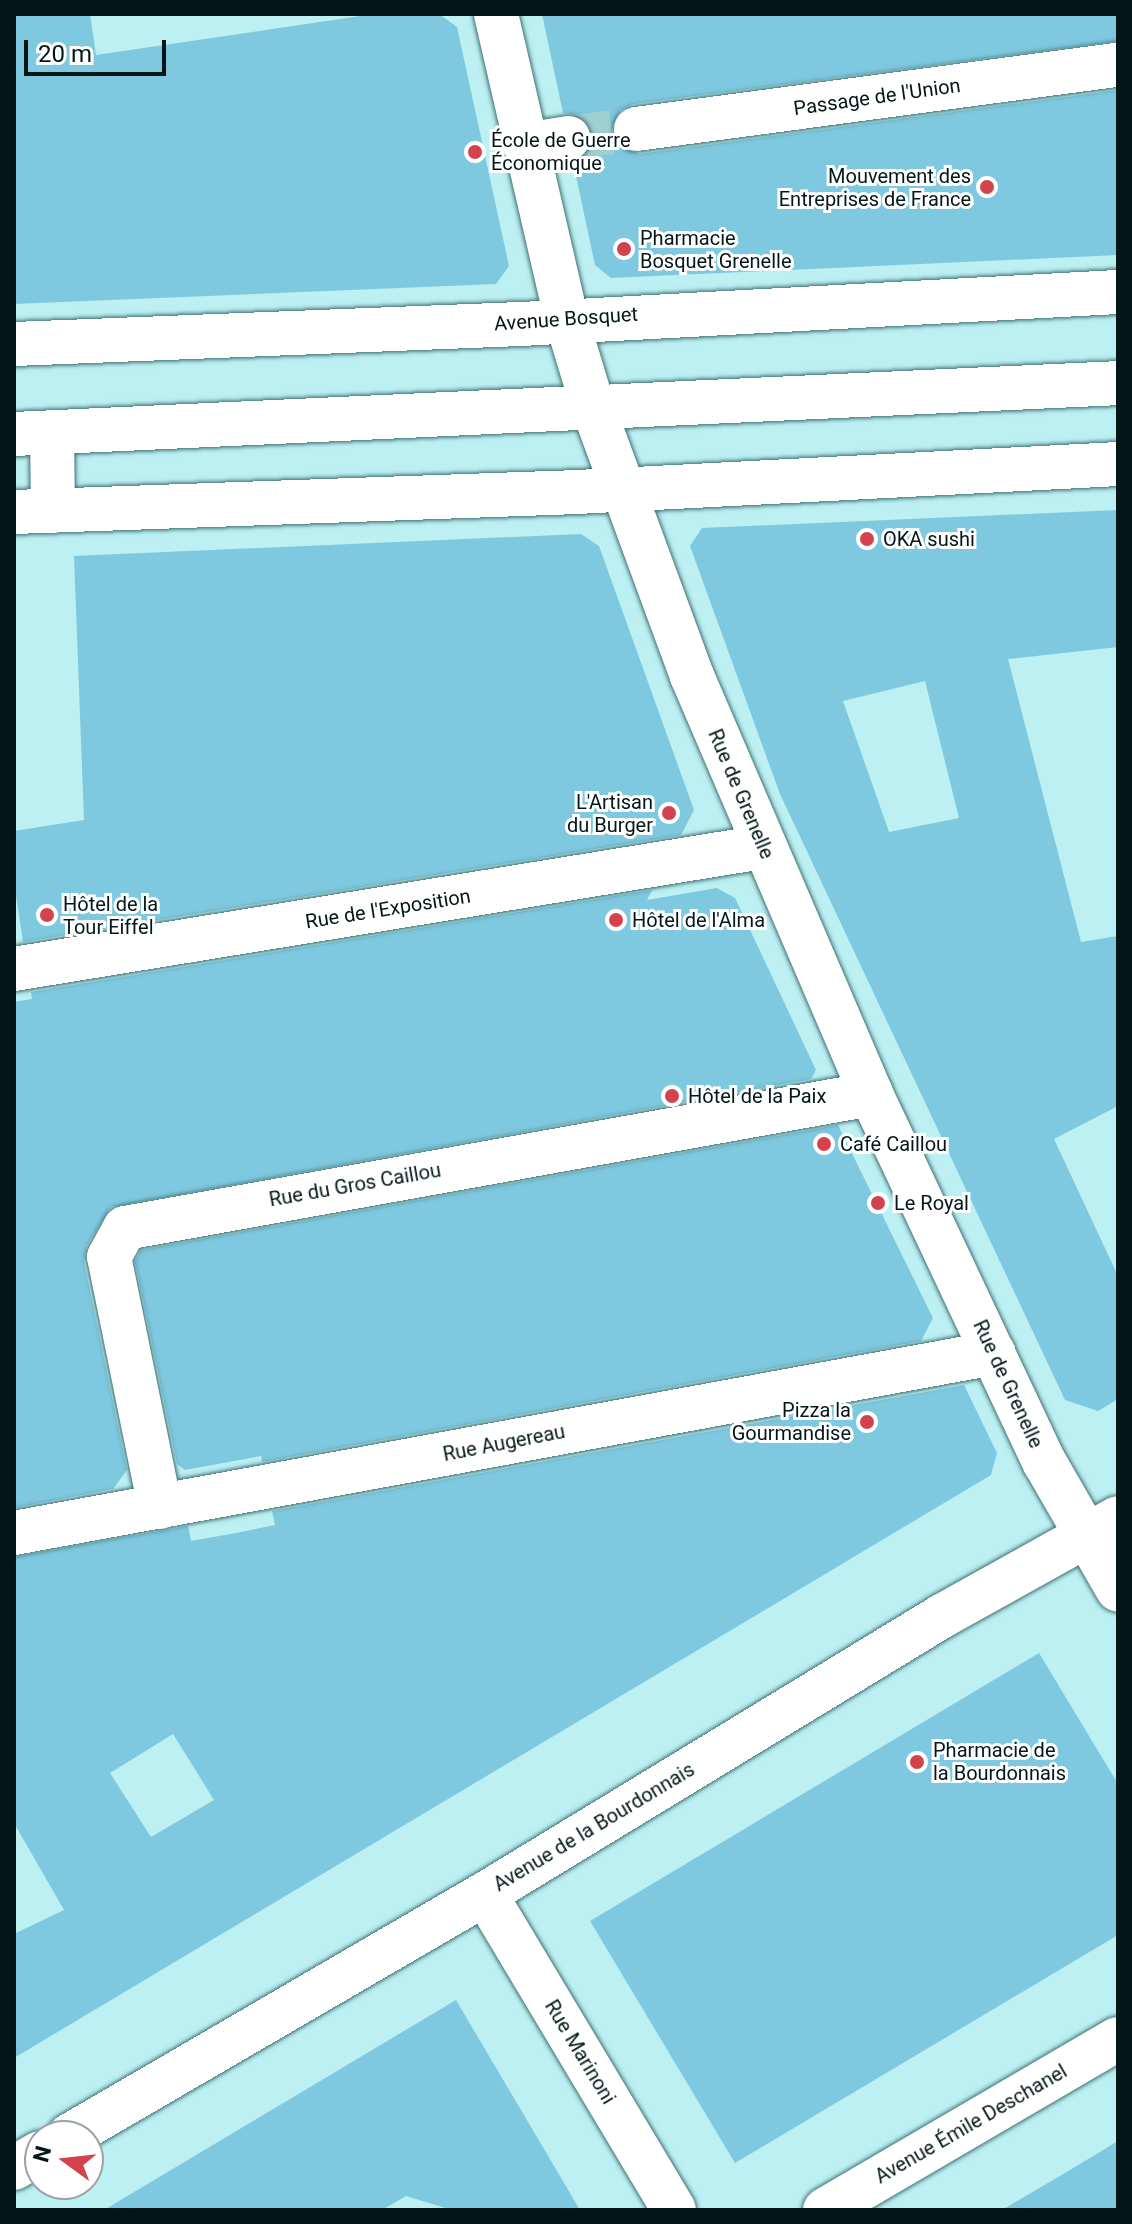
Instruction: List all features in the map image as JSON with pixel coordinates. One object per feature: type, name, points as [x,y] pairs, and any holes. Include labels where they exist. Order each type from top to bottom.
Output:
[{"type":"street","name":"Rue de Grenelle","points":[[496,14],[567,321],[593,407],[762,847],[871,1094],[994,1353],[1102,1527],[1118,1590]]},
{"type":"street","name":"Passage de l'Union","points":[[636,129],[1118,65]]},
{"type":"street","points":[[525,145],[568,138]]},
{"type":"street","name":"Avenue Bosquet","points":[[14,344],[567,321],[1118,292]]},
{"type":"street","points":[[1118,383],[24,430],[34,512],[624,490],[1118,464]]},
{"type":"street","name":"Rue de l'Exposition","points":[[14,969],[762,847]]},
{"type":"street","name":"Rue du Gros Caillou","points":[[160,1507],[109,1257],[125,1228],[871,1094]]},
{"type":"street","name":"Rue Augereau","points":[[14,1533],[994,1353]]},
{"type":"street","name":"Avenue de la Bourdonnais","points":[[97,2120],[485,1894],[942,1616],[1102,1527]]},
{"type":"street","name":"Rue Marinoni","points":[[485,1894],[674,2210]]},
{"type":"street","name":"Avenue Émile Deschanel","points":[[825,2210],[1118,2039]]},
{"type":"building","points":[[14,14],[90,14],[96,55],[374,14],[439,14],[457,27],[509,266],[496,284],[14,304]]},
{"type":"building","points":[[542,14],[1118,14],[1118,41],[633,104],[620,110],[611,132],[617,145],[639,154],[1118,90],[1118,255],[611,278],[595,265],[573,162],[591,148],[592,133],[578,115],[563,113]]},
{"type":"building","points":[[1118,510],[1118,647],[1008,659],[1081,942],[1118,936],[1118,1106],[1054,1139],[1118,1276],[1118,1399],[1098,1411],[1065,1400],[780,794],[690,546],[702,528]],"holes":[[[925,681],[959,818],[889,832],[843,701]]]},
{"type":"building","points":[[581,534],[599,546],[694,810],[681,835],[23,942],[14,882],[14,831],[84,820],[74,556]]},
{"type":"building","points":[[717,888],[735,898],[816,1070],[811,1079],[111,1207],[87,1245],[84,1262],[127,1470],[113,1489],[14,1508],[14,1002],[32,999],[31,992],[652,890],[647,900]]},
{"type":"building","points":[[838,1125],[933,1318],[921,1341],[262,1462],[261,1456],[185,1470],[177,1464],[135,1261],[141,1250]]},
{"type":"building","points":[[964,1385],[997,1453],[991,1475],[14,2058],[14,1934],[64,1910],[14,1823],[14,1557],[188,1526],[191,1541],[236,1533],[275,1525],[272,1511]],"holes":[[[173,1734],[214,1800],[151,1837],[110,1773]]]},
{"type":"building","points":[[1039,1653],[1118,1784],[1118,1935],[735,2163],[590,1921]]},
{"type":"building","points":[[456,2000],[580,2210],[452,2210],[406,2196],[382,2210],[104,2210]]},
{"type":"building","points":[[1118,2141],[1118,2210],[1002,2210],[1075,2167]]},
{"type":"tunnel","points":[[568,138],[636,129]]},
{"type":"place","name":"École de Guerre Économique","points":[[475,152]]},
{"type":"place","name":"Mouvement des Entreprises de France","points":[[987,187]]},
{"type":"place","name":"Pharmacie Bosquet Grenelle","points":[[624,249]]},
{"type":"place","name":"OKA sushi","points":[[867,539]]},
{"type":"place","name":"L'Artisan du Burger","points":[[669,813]]},
{"type":"place","name":"Hôtel de la Tour Eiffel","points":[[47,915]]},
{"type":"place","name":"Hôtel de l'Alma","points":[[616,920]]},
{"type":"place","name":"Hôtel de la Paix","points":[[672,1096]]},
{"type":"place","name":"Café Caillou","points":[[824,1144]]},
{"type":"place","name":"Le Royal","points":[[878,1203]]},
{"type":"place","name":"Pizza la Gourmandise","points":[[867,1422]]},
{"type":"place","name":"Pharmacie de la Bourdonnais","points":[[917,1762]]}]
